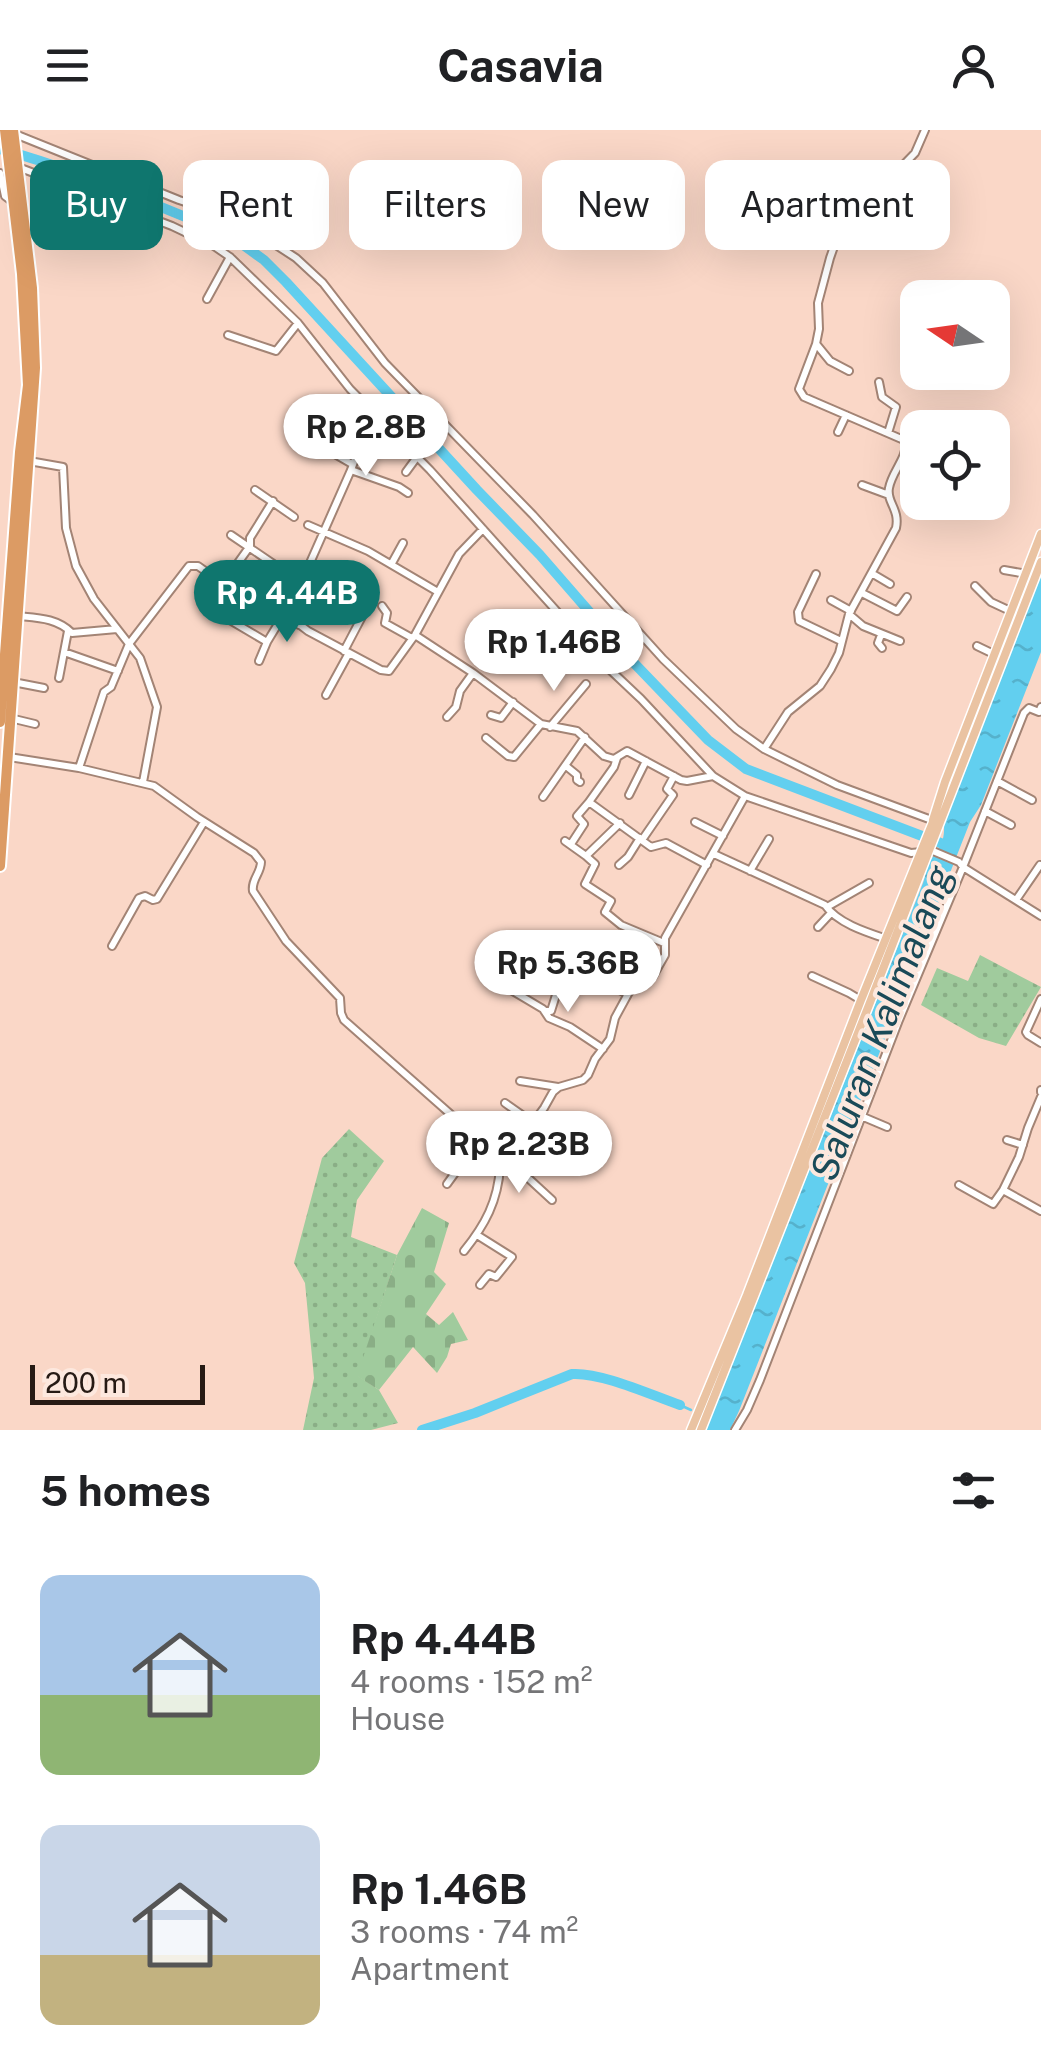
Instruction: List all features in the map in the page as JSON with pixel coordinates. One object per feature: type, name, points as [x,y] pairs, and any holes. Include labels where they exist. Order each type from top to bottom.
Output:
[{"type":"highway","points":[[0,866],[5,594],[13,558],[35,368],[33,311],[10,136]]},
{"type":"highway","points":[[4,720],[18,616],[28,369],[14,203],[15,164]]},
{"type":"main road","points":[[697,1427],[927,851],[994,655],[1041,534]]},
{"type":"main road","points":[[950,783],[1041,562]]},
{"type":"street","points":[[908,160],[925,130]]},
{"type":"street","points":[[10,136],[236,219],[296,258],[323,284],[386,364],[533,515],[663,659],[736,730],[764,749],[864,797],[937,823]]},
{"type":"street","points":[[15,164],[172,226],[230,257],[298,324],[372,412],[713,776],[745,796],[912,853],[927,851],[961,864],[1041,916]]},
{"type":"street","points":[[0,174],[5,196],[14,203]]},
{"type":"street","points":[[764,749],[788,712],[827,677],[839,654],[850,613],[898,525],[898,514],[889,496],[890,484],[907,447],[904,439],[800,392],[816,344],[818,303],[833,250]]},
{"type":"street","points":[[207,299],[230,257]]},
{"type":"street","points":[[228,336],[276,352],[298,324]]},
{"type":"street","points":[[816,344],[830,360],[850,371]]},
{"type":"street","points":[[879,382],[882,397],[896,406],[888,432]]},
{"type":"street","points":[[302,581],[372,412]]},
{"type":"street","points":[[838,432],[846,415]]},
{"type":"street","points":[[326,449],[351,467],[408,493]]},
{"type":"street","points":[[26,455],[63,467],[66,528],[72,555],[90,593],[140,658],[158,708],[143,782]]},
{"type":"street","points":[[406,472],[417,457]]},
{"type":"street","points":[[862,485],[889,496]]},
{"type":"street","points":[[255,490],[294,517]]},
{"type":"street","points":[[223,584],[250,546],[250,538],[272,502]]},
{"type":"street","points":[[308,525],[392,563],[438,592]]},
{"type":"street","points":[[78,768],[100,700],[111,687],[129,644],[189,566],[198,566],[240,596],[273,606],[346,652],[389,671],[460,554],[483,529]]},
{"type":"street","points":[[231,535],[318,593],[298,624]]},
{"type":"street","points":[[392,563],[402,543]]},
{"type":"street","points":[[0,555],[13,558]]},
{"type":"street","points":[[1004,570],[1036,576]]},
{"type":"street","points":[[816,574],[798,612],[799,621],[842,641]]},
{"type":"street","points":[[872,574],[890,584]]},
{"type":"street","points":[[975,586],[986,599],[1021,616]]},
{"type":"street","points":[[862,593],[897,612],[907,598]]},
{"type":"street","points":[[831,600],[863,626],[900,641]]},
{"type":"street","points":[[382,606],[387,613],[385,623],[473,673],[541,724],[573,730],[610,759],[627,751],[686,781],[713,776]]},
{"type":"street","points":[[326,695],[366,609]]},
{"type":"street","points":[[259,662],[285,614]]},
{"type":"street","points":[[18,616],[53,621],[78,633],[117,629]]},
{"type":"street","points":[[228,619],[267,642]]},
{"type":"street","points":[[59,678],[68,630]]},
{"type":"street","points":[[882,635],[878,642],[882,648]]},
{"type":"street","points":[[976,646],[1004,659]]},
{"type":"street","points":[[64,652],[118,670]]},
{"type":"street","points":[[447,717],[473,673]]},
{"type":"street","points":[[12,682],[44,688]]},
{"type":"street","points":[[550,727],[586,684]]},
{"type":"street","points":[[490,715],[502,718],[513,702]]},
{"type":"street","points":[[735,1430],[760,1380],[912,986],[1024,714],[1029,708],[1039,712],[1041,707]]},
{"type":"street","points":[[4,720],[34,724]]},
{"type":"street","points":[[486,738],[514,757],[541,724]]},
{"type":"street","points":[[543,797],[586,737]]},
{"type":"street","points":[[4,756],[143,782],[160,789],[249,849],[260,859],[261,868],[253,891],[286,941],[340,998],[344,1020],[475,1137]]},
{"type":"street","points":[[617,758],[577,817],[584,824],[568,842],[595,866],[585,884],[612,901],[605,912],[620,925],[664,943]]},
{"type":"street","points":[[629,795],[646,761]]},
{"type":"street","points":[[566,766],[580,782]]},
{"type":"street","points":[[618,865],[673,795],[666,789],[674,776]]},
{"type":"street","points":[[997,781],[1032,800]]},
{"type":"street","points":[[464,1250],[492,1209],[502,1166],[532,1122],[559,1087],[586,1078],[594,1059],[612,1036],[628,994],[635,984],[653,976],[665,955],[665,938],[745,796]]},
{"type":"street","points":[[589,802],[654,847],[666,843],[707,865]]},
{"type":"street","points":[[986,811],[1011,825]]},
{"type":"street","points":[[112,946],[139,898],[156,899],[204,822]]},
{"type":"street","points":[[695,822],[723,836]]},
{"type":"street","points":[[586,856],[620,823]]},
{"type":"street","points":[[750,870],[752,859],[769,840]]},
{"type":"street","points":[[714,854],[829,910],[839,919],[890,940]]},
{"type":"street","points":[[1016,900],[1040,865]]},
{"type":"street","points":[[818,927],[829,910],[868,884]]},
{"type":"street","points":[[812,976],[865,1003]]},
{"type":"street","points":[[545,1011],[551,1011],[561,979],[586,984],[593,978],[628,994]]},
{"type":"street","points":[[511,990],[545,1011],[549,1018],[603,1049]]},
{"type":"street","points":[[1040,1004],[1026,1032],[1041,1044]]},
{"type":"street","points":[[520,1082],[559,1087]]},
{"type":"street","points":[[959,1185],[993,1204],[1024,1145],[1041,1093]]},
{"type":"street","points":[[506,1103],[532,1122]]},
{"type":"street","points":[[861,1116],[887,1127]]},
{"type":"street","points":[[489,1124],[475,1137],[475,1160],[520,1172],[552,1200]]},
{"type":"street","points":[[1007,1140],[1024,1145]]},
{"type":"street","points":[[448,1184],[474,1148]]},
{"type":"street","points":[[1003,1190],[1041,1211]]},
{"type":"street","points":[[477,1234],[512,1257],[496,1278],[489,1274],[480,1284]]},
{"type":"green space","points":[[980,955],[1041,987],[1006,1046],[979,1038],[921,1005],[937,968],[968,981]]},
{"type":"green space","points":[[349,1129],[384,1161],[357,1200],[351,1237],[397,1255],[358,1376],[379,1390],[398,1423],[371,1430],[303,1430],[314,1378],[305,1283],[294,1263],[322,1158]]},
{"type":"green space","points":[[422,1208],[449,1223],[434,1272],[446,1284],[426,1314],[439,1325],[453,1312],[468,1340],[451,1344],[437,1373],[413,1347],[379,1390],[357,1376],[397,1255]]},
{"type":"water","name":"Saluran Kalimalang","points":[[1041,575],[1041,652],[981,805],[970,822],[739,1411],[730,1430],[706,1430],[928,865],[942,843],[944,824]]},
{"type":"waterway","points":[[0,149],[87,177],[228,234],[264,260],[708,740],[746,769],[951,847]]},
{"type":"waterway","points":[[422,1430],[572,1374],[611,1380],[680,1405]]},
{"type":"waterway","points":[[680,1405],[691,1410]]}]
